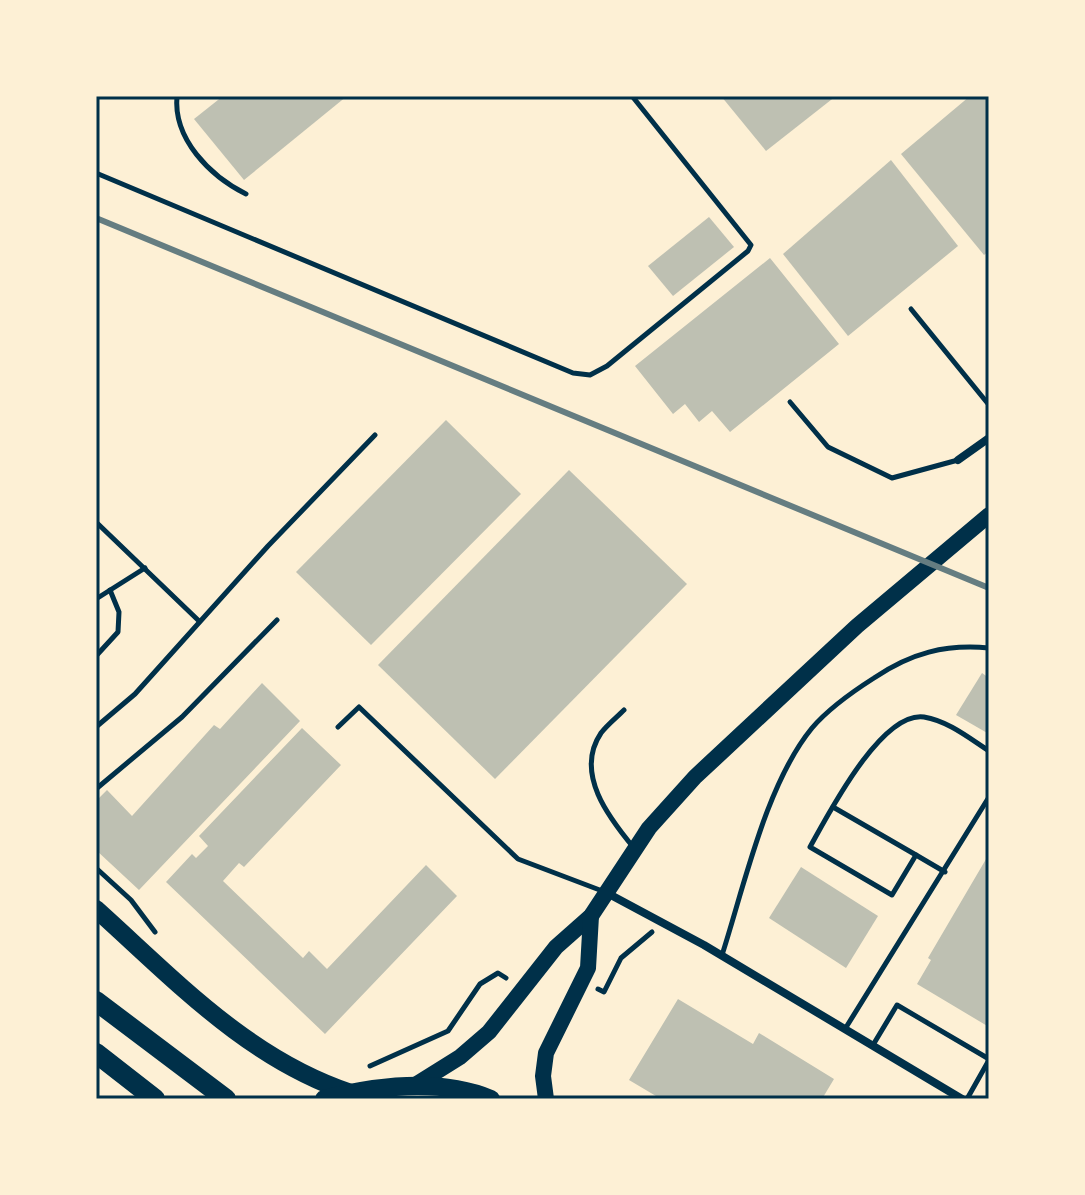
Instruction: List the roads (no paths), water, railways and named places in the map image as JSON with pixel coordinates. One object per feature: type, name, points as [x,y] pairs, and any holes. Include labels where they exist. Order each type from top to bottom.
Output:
[{"type":"highway","points":[[96,909],[244,1040],[299,1075],[351,1093]]},
{"type":"highway","points":[[96,1001],[226,1099]]},
{"type":"highway","points":[[96,1053],[155,1099]]},
{"type":"highway","points":[[324,1099],[412,1087],[445,1088],[491,1099]]},
{"type":"main road","points":[[412,1087],[480,1041],[515,1003],[556,947],[591,916],[635,848],[695,777],[857,626],[989,515]]},
{"type":"main road","points":[[546,1099],[543,1076],[546,1053],[588,968],[591,916]]},
{"type":"street","points":[[958,460],[989,438]]},
{"type":"street","points":[[606,892],[722,955],[965,1099]]},
{"type":"lane","points":[[177,96],[175,117],[201,160],[220,181],[246,194]]},
{"type":"lane","points":[[911,309],[989,405]]},
{"type":"lane","points":[[790,402],[828,447],[892,478],[958,460]]},
{"type":"lane","points":[[96,727],[135,694],[199,621],[375,435]]},
{"type":"lane","points":[[96,522],[199,621]]},
{"type":"lane","points":[[96,599],[145,568]]},
{"type":"lane","points":[[96,656],[118,632],[119,612],[110,590]]},
{"type":"lane","points":[[96,789],[182,717],[277,620]]},
{"type":"lane","points":[[722,955],[758,836],[811,729],[847,695],[888,669],[927,650],[958,645],[989,648]]},
{"type":"lane","points":[[338,727],[359,707],[518,859],[606,892]]},
{"type":"lane","points":[[624,710],[601,733],[592,767],[600,801],[635,848]]},
{"type":"lane","points":[[916,855],[892,895],[810,847],[872,751],[897,724],[920,716],[942,722],[989,751]]},
{"type":"lane","points":[[845,1029],[989,797]]},
{"type":"lane","points":[[833,807],[945,872]]},
{"type":"lane","points":[[873,1045],[897,1005],[989,1059],[965,1099]]},
{"type":"railway","points":[[96,218],[989,588]]}]
